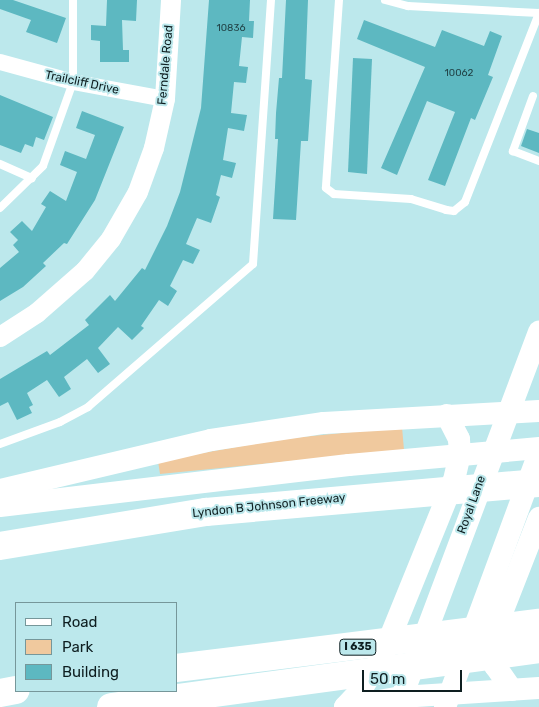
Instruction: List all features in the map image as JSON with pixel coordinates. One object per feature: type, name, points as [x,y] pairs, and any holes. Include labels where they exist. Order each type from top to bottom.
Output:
[{"type":"highway","name":"Lyndon B Johnson Freeway","points":[[0,546],[206,512],[539,483]]},
{"type":"highway","name":"I 635","points":[[178,668],[539,623]]},
{"type":"highway","points":[[112,707],[539,649]]},
{"type":"highway","points":[[0,693],[15,690]]},
{"type":"main road","name":"Royal Lane","points":[[402,694],[504,419],[539,332]]},
{"type":"main road","points":[[0,490],[211,440],[324,423],[447,415],[504,419],[539,411]]},
{"type":"main road","points":[[345,707],[370,677],[396,626],[454,480],[460,454],[459,439],[447,415]]},
{"type":"main road","points":[[0,506],[349,465],[539,448]]},
{"type":"main road","points":[[448,701],[539,453]]},
{"type":"main road","points":[[512,690],[495,666],[494,645],[503,610],[539,518]]},
{"type":"main road","points":[[345,707],[402,694],[448,701],[512,690],[539,688]]},
{"type":"street","name":"Ferndale Road","points":[[0,338],[59,295],[111,239],[138,192],[154,148],[165,99],[171,0]]},
{"type":"street","name":"Trailcliff Drive","points":[[0,62],[73,82],[165,99]]},
{"type":"lane","points":[[0,208],[43,166],[73,82],[73,0]]},
{"type":"lane","points":[[0,444],[60,422],[88,407],[254,264],[271,0]]},
{"type":"lane","points":[[339,0],[326,188],[334,194],[411,199],[446,210],[461,208],[539,13],[452,4],[408,6],[385,0]]},
{"type":"lane","points":[[533,96],[513,151],[539,161]]},
{"type":"lane","points":[[0,164],[32,178]]},
{"type":"green space","points":[[402,427],[404,450],[160,474],[158,461],[282,439]]},
{"type":"building","points":[[0,0],[13,0],[66,18],[57,43],[26,32],[31,20],[0,9]]},
{"type":"building","points":[[107,0],[137,0],[136,21],[122,20],[123,50],[129,50],[129,62],[100,62],[100,41],[91,40],[91,25],[106,26]]},
{"type":"building","points":[[209,0],[250,0],[249,21],[254,21],[253,38],[242,37],[239,66],[248,67],[246,83],[234,82],[231,113],[247,115],[244,131],[228,128],[223,160],[236,163],[232,178],[221,175],[216,195],[220,197],[211,223],[197,218],[186,244],[200,250],[193,264],[183,260],[170,286],[177,291],[168,306],[159,300],[141,326],[144,328],[132,340],[118,327],[98,348],[110,364],[98,373],[87,359],[64,377],[71,389],[59,397],[47,380],[27,393],[33,405],[29,407],[32,413],[17,420],[8,402],[0,406],[0,379],[47,351],[50,355],[89,325],[85,320],[110,295],[115,301],[142,268],[145,270],[167,226],[180,192],[201,108]]},
{"type":"building","points":[[286,0],[308,0],[305,79],[312,80],[308,141],[301,141],[296,220],[273,219],[278,139],[275,139],[276,113],[279,78],[282,78]]},
{"type":"building","points":[[364,20],[435,47],[442,30],[484,46],[490,31],[502,36],[488,75],[493,77],[475,120],[471,118],[445,186],[428,180],[455,112],[427,101],[397,175],[381,168],[425,67],[357,39]]},
{"type":"building","points":[[353,58],[372,59],[367,174],[348,172]]},
{"type":"building","points":[[0,95],[53,117],[44,140],[36,137],[33,147],[25,144],[21,153],[0,145]]},
{"type":"building","points":[[82,111],[124,127],[95,200],[67,244],[64,243],[43,263],[46,266],[23,287],[0,301],[0,268],[19,252],[13,245],[18,240],[10,232],[22,221],[32,231],[46,207],[41,204],[50,191],[66,201],[77,172],[60,165],[65,151],[86,159],[95,135],[76,128]]},
{"type":"building","points":[[527,129],[539,133],[539,153],[521,146]]}]
